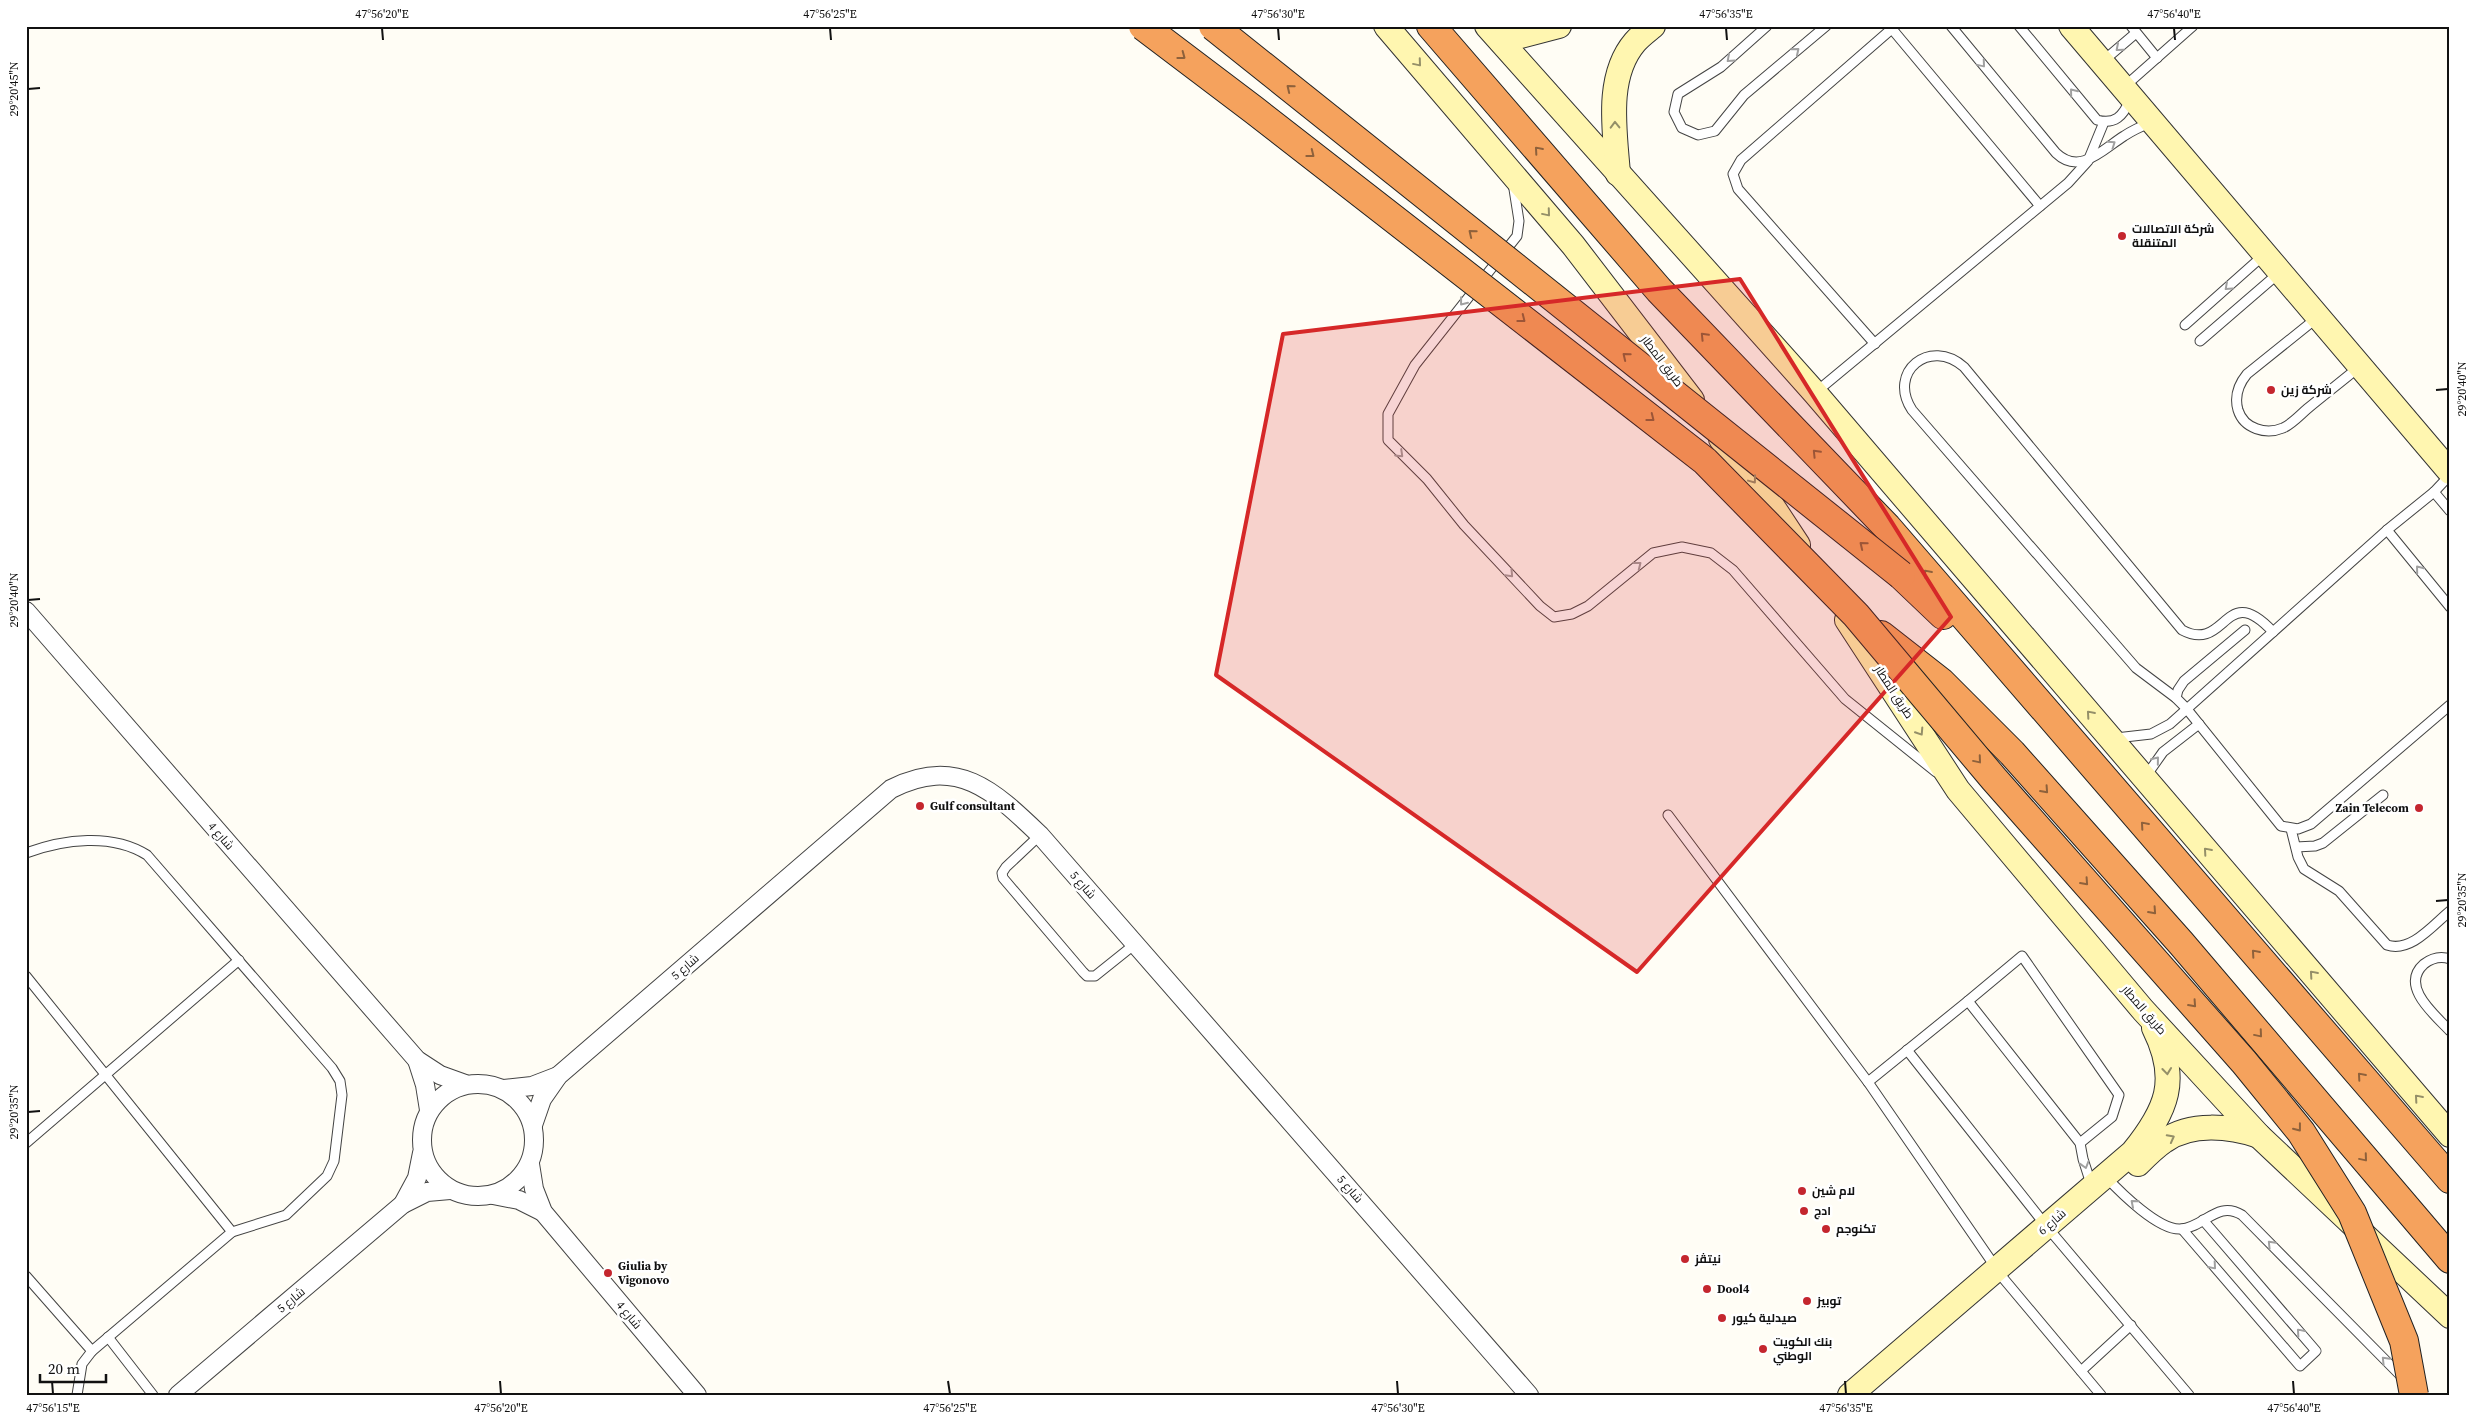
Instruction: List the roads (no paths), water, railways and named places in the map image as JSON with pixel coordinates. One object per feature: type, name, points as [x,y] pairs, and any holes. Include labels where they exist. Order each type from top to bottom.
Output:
[{"type":"highway","points":[[1143,26],[1705,461],[1856,615],[1994,779],[2244,1062],[2301,1132],[2352,1214],[2404,1341],[2414,1395]]},
{"type":"highway","points":[[1213,26],[1901,576],[2050,716]]},
{"type":"highway","points":[[1431,26],[1659,290],[1887,526],[2450,1179]]},
{"type":"highway","points":[[1856,615],[1941,682],[2012,753],[2188,950],[2450,1259]]},
{"type":"main road","name":"طريق المطار","points":[[1386,26],[1510,168],[1573,245],[1773,507],[1958,790],[2143,1010],[2259,1136],[2450,1316]]},
{"type":"main road","points":[[1494,34],[1559,26]]},
{"type":"main road","points":[[1633,26],[1637,28],[1647,26]]},
{"type":"main road","points":[[1618,174],[1614,128],[1617,79],[1635,42],[1653,26]]},
{"type":"main road","points":[[2071,26],[2450,474]]},
{"type":"main road","points":[[1494,34],[1815,393],[2450,1135]]},
{"type":"main road","name":"شارع 6","points":[[1850,1395],[2050,1231],[2104,1183],[2154,1126],[2168,1089],[2168,1072],[2160,1039],[2143,1010]]},
{"type":"main road","name":"شارع 6","points":[[2104,1183],[2165,1140],[2181,1133],[2197,1129],[2229,1129],[2259,1136]]},
{"type":"main road","name":"شارع 6","points":[[1866,1395],[1999,1273]]},
{"type":"street","name":"شارع 4","points":[[26,611],[416,1060],[440,1075],[465,1084]]},
{"type":"street","name":"شارع 5","points":[[533,1125],[542,1099],[558,1076],[891,789],[907,780],[923,776],[947,775],[966,778],[995,794],[1040,835],[1529,1395]]},
{"type":"street","name":"شارع 4","points":[[416,1060],[425,1084],[429,1110]]},
{"type":"street","name":"شارع 5","points":[[504,1089],[532,1086],[558,1076]]},
{"type":"street","points":[[485,1083],[504,1089],[523,1104],[533,1125],[535,1145],[530,1164],[515,1184],[493,1195],[471,1196],[450,1190],[432,1174],[422,1153],[421,1131],[429,1110],[445,1094],[465,1084],[485,1083]]},
{"type":"street","name":"شارع 5","points":[[403,1204],[417,1178],[422,1153]]},
{"type":"street","name":"شارع 4","points":[[530,1164],[534,1189],[543,1212],[696,1395]]},
{"type":"street","name":"شارع 5","points":[[178,1395],[403,1204],[427,1192],[450,1190]]},
{"type":"street","name":"شارع 4","points":[[493,1195],[519,1200],[543,1212]]},
{"type":"lane","points":[[1767,26],[1721,67],[1678,94],[1674,112],[1682,128],[1698,136],[1716,131],[1744,95],[1826,26]]},
{"type":"lane","points":[[1951,26],[2056,153],[2074,163],[2088,161]]},
{"type":"lane","points":[[2019,26],[2091,115],[2104,122],[2111,122],[2123,114],[2127,93],[2157,58],[2193,26]]},
{"type":"lane","points":[[1875,344],[1738,189],[1733,174],[1741,160],[1894,27],[2040,206]]},
{"type":"lane","points":[[2102,63],[2134,29],[2157,58]]},
{"type":"lane","points":[[2088,161],[2104,122]]},
{"type":"lane","points":[[1815,393],[2068,183],[2088,161],[2124,136],[2152,122]]},
{"type":"lane","points":[[1510,168],[1519,221],[1517,236],[1416,364],[1388,414],[1388,440],[1427,479],[1464,525],[1540,606],[1554,617],[1572,614],[1588,606],[1653,553],[1682,547],[1711,553],[1732,570],[1845,699],[1958,790]]},
{"type":"lane","points":[[2185,325],[2265,254]]},
{"type":"lane","points":[[2200,341],[2280,272]]},
{"type":"lane","points":[[2318,317],[2247,374],[2240,383],[2236,392],[2236,403],[2246,422],[2254,428],[2265,431],[2276,430],[2286,426],[2359,366]]},
{"type":"lane","points":[[2272,632],[2256,615],[2244,612],[2233,615],[2208,633],[2194,635],[2182,630],[1964,367],[1948,356],[1938,354],[1920,360],[1907,374],[1904,392],[1912,410],[2136,668],[2176,698],[2186,708],[2277,822],[2291,829],[2298,829],[2311,824],[2450,705]]},
{"type":"lane","points":[[2110,737],[2141,736],[2160,731],[2387,530],[2434,492],[2450,474]]},
{"type":"lane","points":[[2434,492],[2450,511]]},
{"type":"lane","points":[[2387,530],[2450,607]]},
{"type":"lane","points":[[2176,698],[2178,690],[2184,681],[2245,630]]},
{"type":"lane","points":[[2145,778],[2163,752],[2199,724]]},
{"type":"lane","points":[[2296,846],[2315,846],[2323,843],[2383,795]]},
{"type":"lane","points":[[1668,815],[1868,1082],[1999,1273],[2101,1395]]},
{"type":"lane","points":[[2291,829],[2304,869],[2339,891],[2387,945],[2399,947],[2410,944],[2450,911]]},
{"type":"lane","points":[[1040,835],[1006,867],[1002,873],[1003,878],[1083,972],[1087,976],[1095,976],[1135,944]]},
{"type":"lane","points":[[26,852],[54,844],[83,841],[112,841],[136,848],[156,864],[332,1068],[340,1081],[342,1095],[334,1161],[327,1176],[286,1215],[232,1232],[92,1351],[82,1364],[77,1395]]},
{"type":"lane","points":[[1868,1082],[2022,956],[2118,1095],[2112,1117],[2080,1143]]},
{"type":"lane","points":[[2450,959],[2440,957],[2425,963],[2416,976],[2415,983],[2420,998],[2450,1031]]},
{"type":"lane","points":[[26,1143],[239,960]]},
{"type":"lane","points":[[26,976],[232,1232]]},
{"type":"lane","points":[[1968,1001],[2080,1143],[2083,1159],[2104,1183],[2160,1223],[2171,1228],[2182,1229],[2216,1212],[2235,1210],[2419,1395]]},
{"type":"lane","points":[[1907,1050],[2050,1231],[2189,1395]]},
{"type":"lane","points":[[2182,1229],[2300,1366],[2316,1351],[2203,1220]]},
{"type":"lane","points":[[26,1276],[92,1351]]},
{"type":"lane","points":[[2081,1370],[2131,1325]]},
{"type":"lane","points":[[108,1337],[153,1395]]},
{"type":"place","name":"شركة الاتصالات المتنقلة","points":[[2122,236]]},
{"type":"place","name":"شركة زين","points":[[2271,390]]},
{"type":"place","name":"Gulf consultant","points":[[920,806]]},
{"type":"place","name":"Zain Telecom","points":[[2419,808]]},
{"type":"place","name":"لام شين","points":[[1802,1191]]},
{"type":"place","name":"ادج","points":[[1804,1211]]},
{"type":"place","name":"تكنوجم","points":[[1826,1229]]},
{"type":"place","name":"نيتڤز","points":[[1685,1259]]},
{"type":"place","name":"Giulia by Vigonovo","points":[[608,1273]]},
{"type":"place","name":"Dool4","points":[[1707,1289]]},
{"type":"place","name":"توبيز","points":[[1807,1301]]},
{"type":"place","name":"صيدلية كيور","points":[[1722,1318]]},
{"type":"place","name":"بنك الكويت الوطني","points":[[1763,1349]]}]
